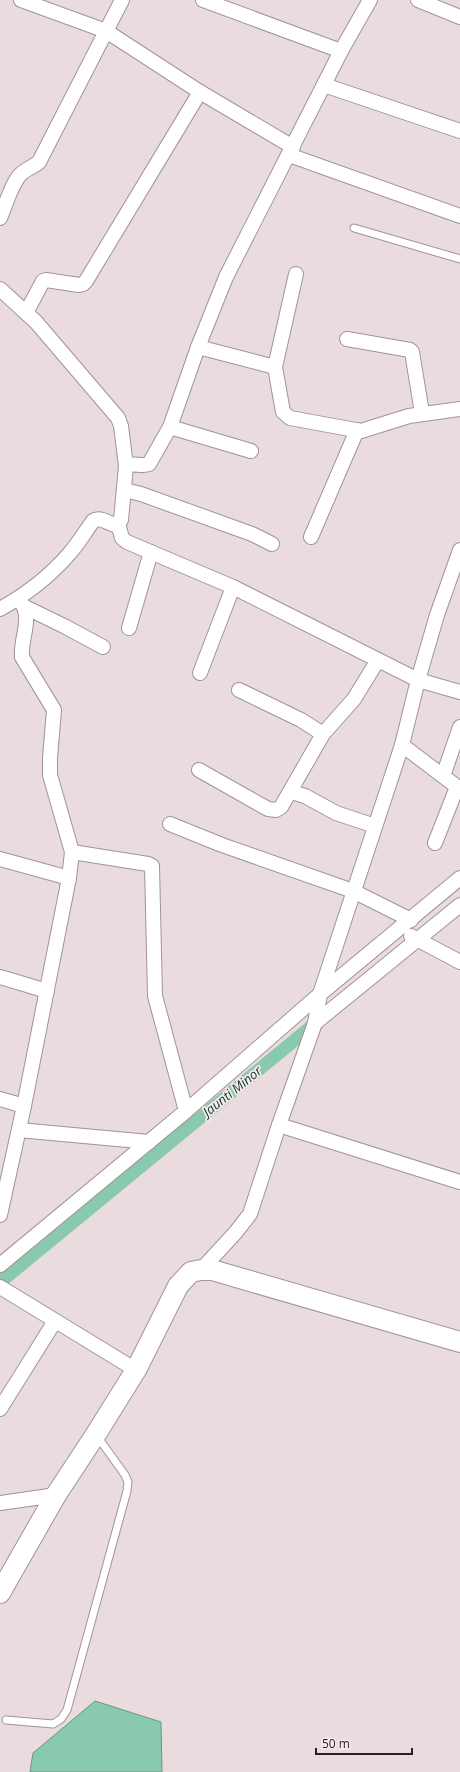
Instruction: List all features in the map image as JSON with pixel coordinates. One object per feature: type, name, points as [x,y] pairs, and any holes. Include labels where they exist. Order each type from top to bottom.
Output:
[{"type":"street","points":[[21,0],[106,31],[291,151],[460,216]]},
{"type":"street","points":[[0,218],[17,179],[21,174],[33,168],[39,162],[122,0]]},
{"type":"street","points":[[203,0],[341,51]]},
{"type":"street","points":[[126,466],[131,464],[141,466],[149,464],[170,427],[198,347],[226,277],[341,51],[370,0]]},
{"type":"street","points":[[418,0],[460,17]]},
{"type":"street","points":[[324,85],[460,131]]},
{"type":"street","points":[[26,313],[46,280],[79,285],[86,281],[200,92]]},
{"type":"street","points":[[296,274],[276,367],[283,412],[286,416],[362,431],[391,420],[422,413],[460,409]]},
{"type":"street","points":[[0,289],[41,328],[118,418],[122,426],[126,466],[125,490],[120,520],[118,523],[122,538],[127,542],[233,587],[418,680],[460,692]]},
{"type":"street","points":[[347,339],[410,350],[412,352],[422,413]]},
{"type":"street","points":[[198,347],[276,367]]},
{"type":"street","points":[[170,427],[251,451]]},
{"type":"street","points":[[311,537],[357,430]]},
{"type":"street","points":[[125,490],[141,494],[252,534],[272,544]]},
{"type":"street","points":[[0,609],[21,603],[69,553],[96,519],[102,519],[111,524],[118,523]]},
{"type":"street","points":[[200,1270],[236,1232],[250,1214],[317,1010],[353,891],[402,745],[436,615],[460,550]]},
{"type":"street","points":[[129,628],[151,552]]},
{"type":"street","points":[[200,673],[233,587]]},
{"type":"street","points":[[21,603],[103,647]]},
{"type":"street","points":[[0,1215],[24,1106],[70,878],[72,852],[50,775],[54,710],[22,657],[21,649],[27,615],[21,603]]},
{"type":"street","points":[[199,770],[272,811],[281,807],[291,792],[322,734],[354,699],[378,660]]},
{"type":"street","points":[[239,690],[300,720],[322,734]]},
{"type":"street","points":[[443,776],[460,727]]},
{"type":"street","points":[[402,745],[459,788],[435,843]]},
{"type":"street","points":[[291,792],[305,796],[336,813],[375,826]]},
{"type":"street","points":[[170,824],[222,845],[353,891],[409,931],[460,962]]},
{"type":"street","points":[[72,852],[148,864],[152,866],[155,996],[186,1111]]},
{"type":"street","points":[[0,859],[70,878]]},
{"type":"street","points":[[0,1265],[186,1111],[317,1010],[409,931],[456,896],[460,878]]},
{"type":"street","points":[[317,1010],[409,931],[456,896]]},
{"type":"street","points":[[0,977],[47,991]]},
{"type":"street","points":[[0,1099],[24,1106]]},
{"type":"street","points":[[279,1125],[460,1182]]},
{"type":"street","points":[[19,1130],[148,1142]]},
{"type":"street","points":[[0,1593],[56,1495],[136,1370],[178,1286],[191,1272],[212,1270],[460,1342]]},
{"type":"street","points":[[0,1287],[55,1322],[136,1370]]},
{"type":"street","points":[[0,1409],[55,1322]]},
{"type":"street","points":[[0,1503],[56,1495]]},
{"type":"lane","points":[[354,228],[460,259]]},
{"type":"lane","points":[[6,1720],[53,1724],[61,1719],[67,1710],[127,1491],[128,1482],[125,1475],[96,1434]]},
{"type":"shaded area","points":[[95,1701],[161,1722],[162,1772],[30,1772],[33,1753]]},
{"type":"waterway","name":"Jaunti Minor","points":[[4,1279],[318,1021]]}]
